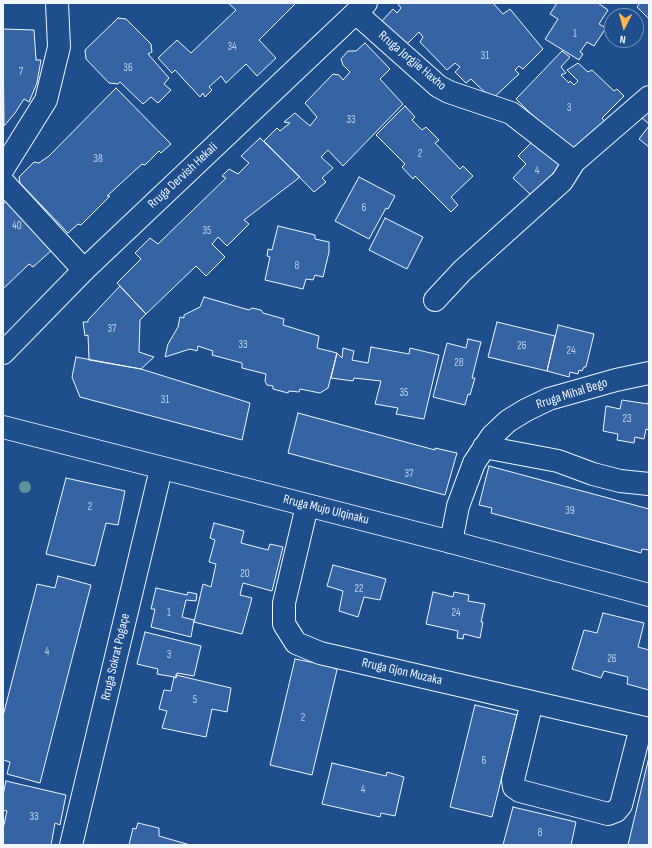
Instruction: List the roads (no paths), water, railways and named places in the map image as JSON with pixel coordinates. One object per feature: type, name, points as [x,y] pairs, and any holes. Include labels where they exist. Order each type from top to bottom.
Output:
[{"type":"street","points":[[3,168],[46,100],[59,47],[57,3]]},
{"type":"street","name":"Rruga Jorgjie Haxho","points":[[361,8],[438,86],[449,92],[511,113],[574,162]]},
{"type":"street","name":"Rruga Dervish Hekali","points":[[3,352],[84,270],[361,8]]},
{"type":"street","points":[[435,300],[462,271],[562,181],[574,162],[649,97]]},
{"type":"street","points":[[3,182],[84,270]]},
{"type":"street","name":"Rruga Mihal Bego","points":[[451,542],[458,506],[474,463],[492,436],[508,421],[543,402],[579,389],[649,373]]},
{"type":"street","name":"Rruga Mujo Ulqinaku","points":[[3,427],[161,469],[451,542],[649,595]]},
{"type":"street","points":[[484,446],[558,461],[593,474],[620,481],[649,484]]},
{"type":"street","name":"Rruga Sokrat Pogaçe","points":[[71,845],[161,469]]},
{"type":"street","name":"Rruga Gjon Muzaka","points":[[307,506],[284,603],[284,624],[296,643],[320,653],[645,728]]},
{"type":"street","points":[[532,702],[513,780],[514,787],[520,791],[608,814],[616,811],[621,805],[645,728]]}]
